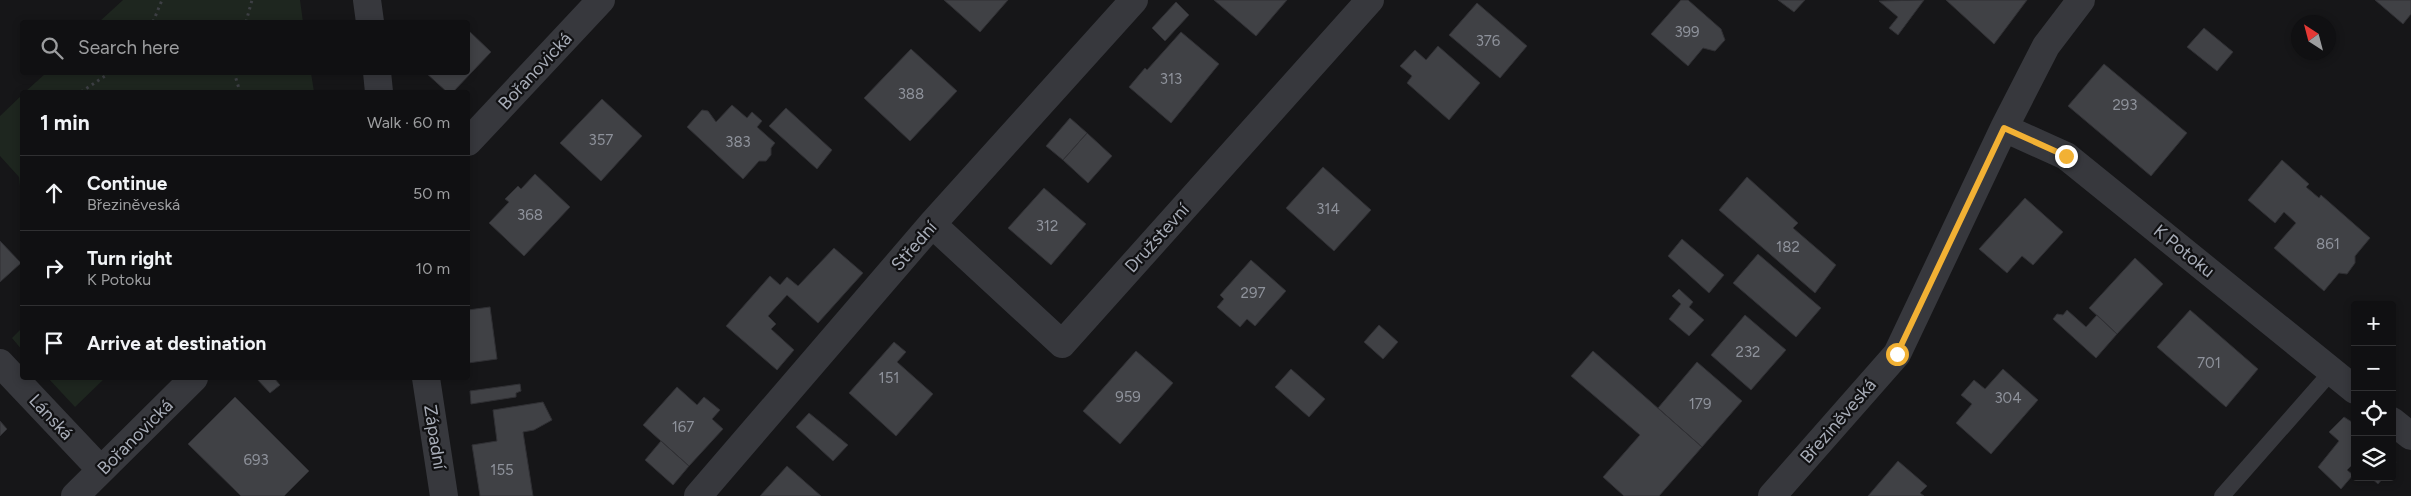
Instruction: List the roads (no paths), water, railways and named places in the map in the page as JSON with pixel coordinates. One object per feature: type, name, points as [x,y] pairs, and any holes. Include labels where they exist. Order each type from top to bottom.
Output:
[{"type":"street","points":[[367,0],[370,20]]},
{"type":"street","name":"Bořanovická","points":[[470,140],[600,0]]},
{"type":"street","name":"Střední","points":[[698,496],[932,224],[1134,0]]},
{"type":"street","name":"Družstevní","points":[[932,224],[1062,344],[1370,0]]},
{"type":"street","name":"Březiněveská","points":[[1772,496],[1897,354],[2004,128],[2046,46],[2081,0]]},
{"type":"street","points":[[377,75],[379,90]]},
{"type":"street","name":"K Potoku","points":[[2004,128],[2066,156],[2351,387]]},
{"type":"street","name":"Lánská","points":[[0,363],[101,470]]},
{"type":"street","name":"Bořanovická","points":[[75,496],[192,380]]},
{"type":"street","name":"Západní","points":[[426,380],[444,496]]},
{"type":"street","points":[[2396,424],[2411,436]]},
{"type":"lane","points":[[2222,496],[2332,371]]}]
